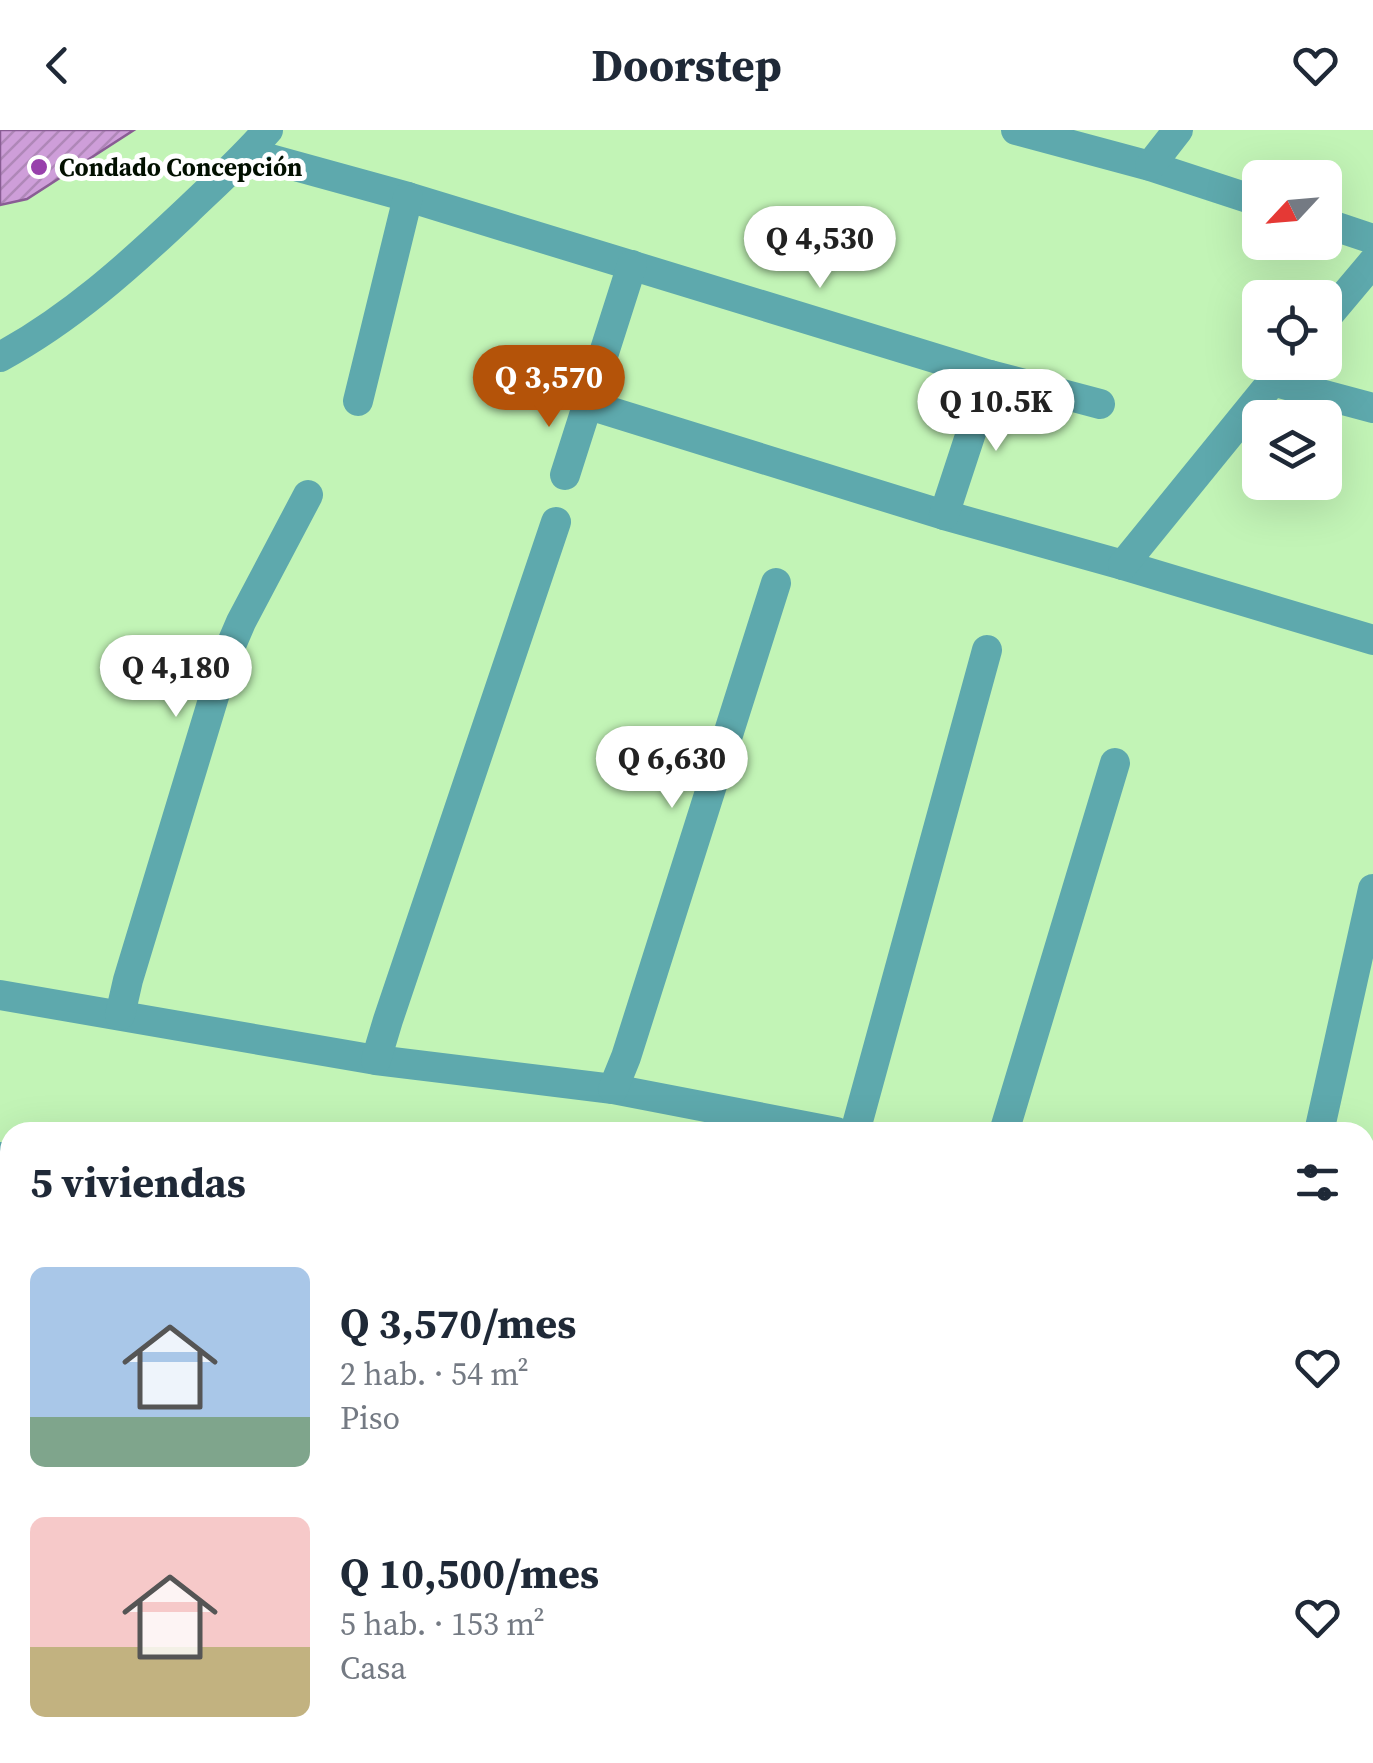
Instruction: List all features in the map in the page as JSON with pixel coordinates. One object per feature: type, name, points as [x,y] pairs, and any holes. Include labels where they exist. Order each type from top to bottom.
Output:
[{"type":"street","points":[[1016,130],[1150,166],[1242,196]]},
{"type":"street","points":[[1150,166],[1178,130]]},
{"type":"street","points":[[0,358],[62,320],[132,263],[258,141],[408,197],[1100,404]]},
{"type":"street","points":[[358,400],[408,197]]},
{"type":"street","points":[[1342,229],[1373,239]]},
{"type":"street","points":[[1342,299],[1373,262]]},
{"type":"street","points":[[565,475],[632,264]]},
{"type":"street","points":[[944,515],[990,374]]},
{"type":"street","points":[[1123,565],[1273,380]]},
{"type":"street","points":[[1301,380],[1373,408]]},
{"type":"street","points":[[589,405],[944,515],[1373,640]]},
{"type":"street","points":[[120,1015],[226,657],[308,495]]},
{"type":"street","points":[[376,1060],[556,522]]},
{"type":"street","points":[[614,1089],[776,583]]},
{"type":"street","points":[[858,1122],[987,650]]},
{"type":"street","points":[[1007,1122],[1115,763]]},
{"type":"street","points":[[1320,1122],[1373,888]]},
{"type":"street","points":[[0,995],[376,1060],[614,1089],[784,1122]]},
{"type":"building","name":"Condado Concepción","points":[[0,130],[134,130],[27,199],[0,205]]},
{"type":"place","name":"Condado Concepción","points":[[39,167]]}]
